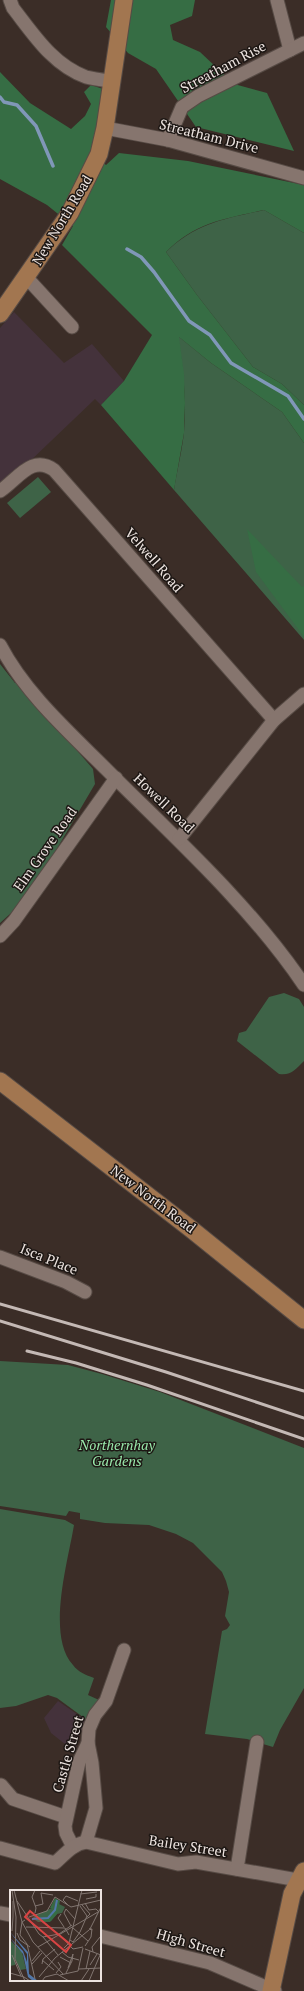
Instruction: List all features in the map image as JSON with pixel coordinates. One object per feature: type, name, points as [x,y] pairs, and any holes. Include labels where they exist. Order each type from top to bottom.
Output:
[{"type":"main road","name":"New North Road","points":[[0,314],[27,278],[67,218],[86,184],[99,154],[105,128],[124,0]]},
{"type":"main road","name":"New North Road","points":[[0,1081],[191,1229],[304,1320]]},
{"type":"main road","points":[[273,1990],[292,1894],[302,1877]]},
{"type":"street","points":[[10,0],[13,8],[46,50],[65,67],[88,77],[111,81]]},
{"type":"street","name":"Streatham Rise","points":[[277,0],[290,50]]},
{"type":"street","name":"Streatham Rise","points":[[168,140],[182,107],[198,96],[304,43]]},
{"type":"street","name":"Streatham Drive","points":[[105,128],[168,140],[304,178]]},
{"type":"street","points":[[27,278],[72,326]]},
{"type":"street","name":"Velwell Road","points":[[0,491],[31,465],[39,463],[54,470],[274,720]]},
{"type":"street","name":"Howell Road","points":[[0,645],[34,694],[179,840],[263,930],[281,951],[304,985]]},
{"type":"street","points":[[179,840],[274,720],[304,694]]},
{"type":"street","name":"Elm Grove Road","points":[[0,936],[14,921],[116,778]]},
{"type":"street","name":"Isca Place","points":[[0,1257],[66,1282],[85,1292]]},
{"type":"street","name":"Castle Street","points":[[73,1847],[66,1833],[66,1817],[80,1762],[88,1743],[89,1729],[95,1715],[106,1701],[124,1650]]},
{"type":"street","points":[[237,1869],[257,1742]]},
{"type":"street","points":[[0,1848],[55,1863],[73,1847],[79,1843],[86,1842],[96,1808],[92,1763],[88,1743]]},
{"type":"street","points":[[1,1785],[13,1799],[66,1817]]},
{"type":"street","name":"Bailey Street","points":[[86,1842],[178,1864],[196,1862],[229,1869],[302,1877]]},
{"type":"street","points":[[0,1913],[10,1915]]},
{"type":"street","name":"High Street","points":[[101,1936],[210,1963],[273,1990]]},
{"type":"shaded area","points":[[14,312],[64,363],[92,344],[124,381],[101,405],[95,399],[28,463],[0,485],[0,328]]},
{"type":"shaded area","points":[[58,1701],[87,1721],[78,1738],[75,1752],[51,1733],[44,1718]]},
{"type":"green space","points":[[111,0],[195,0],[192,16],[170,25],[173,40],[200,52],[234,84],[267,93],[294,151],[196,127],[156,69],[128,53],[106,27]]},
{"type":"green space","points":[[0,72],[30,103],[71,129],[85,116],[91,104],[84,92],[91,85],[103,89],[93,154],[106,165],[119,153],[188,161],[304,185],[304,233],[264,210],[211,223],[188,234],[166,252],[197,295],[253,367],[282,384],[304,405],[304,443],[282,412],[211,363],[179,337],[184,374],[185,403],[184,433],[174,490],[101,405],[124,381],[152,335],[62,245],[73,226],[47,205],[0,179]]},
{"type":"green space","points":[[264,210],[304,233],[304,405],[282,384],[253,367],[197,295],[166,252],[188,234],[200,228],[236,216]]},
{"type":"green space","points":[[178,336],[211,363],[282,412],[304,443],[304,640],[174,490],[185,420],[184,384]]},
{"type":"green space","points":[[38,477],[51,492],[20,518],[7,503]]},
{"type":"green space","points":[[247,529],[302,587],[304,586],[304,637],[256,572]]},
{"type":"green space","points":[[0,664],[15,683],[17,681],[93,769],[95,784],[52,857],[11,913],[0,923]]},
{"type":"green space","points":[[284,993],[299,999],[304,1007],[304,1061],[290,1073],[279,1074],[237,1041],[239,1033],[246,1031],[269,997]]},
{"type":"green space","name":"Northernhay Gardens","points":[[0,1361],[68,1365],[102,1374],[160,1392],[304,1448],[304,1688],[280,1730],[273,1747],[247,1739],[205,1734],[222,1631],[227,1629],[230,1625],[225,1616],[229,1592],[222,1572],[193,1543],[176,1534],[149,1525],[105,1523],[80,1519],[80,1513],[69,1511],[66,1516],[0,1506]]},
{"type":"green space","points":[[0,1509],[65,1520],[74,1525],[61,1598],[61,1636],[65,1652],[73,1665],[80,1671],[94,1678],[88,1695],[99,1700],[87,1720],[57,1698],[48,1695],[16,1706],[0,1708]]},
{"type":"waterway","points":[[0,97],[4,102],[17,105],[36,126],[53,166]]},
{"type":"waterway","points":[[127,249],[141,257],[154,272],[189,321],[210,335],[231,363],[288,396],[304,419]]},
{"type":"railway","points":[[0,1304],[304,1391]]},
{"type":"railway","points":[[0,1321],[166,1372],[304,1418]]},
{"type":"railway","points":[[27,1351],[76,1363],[147,1385],[304,1439]]}]
